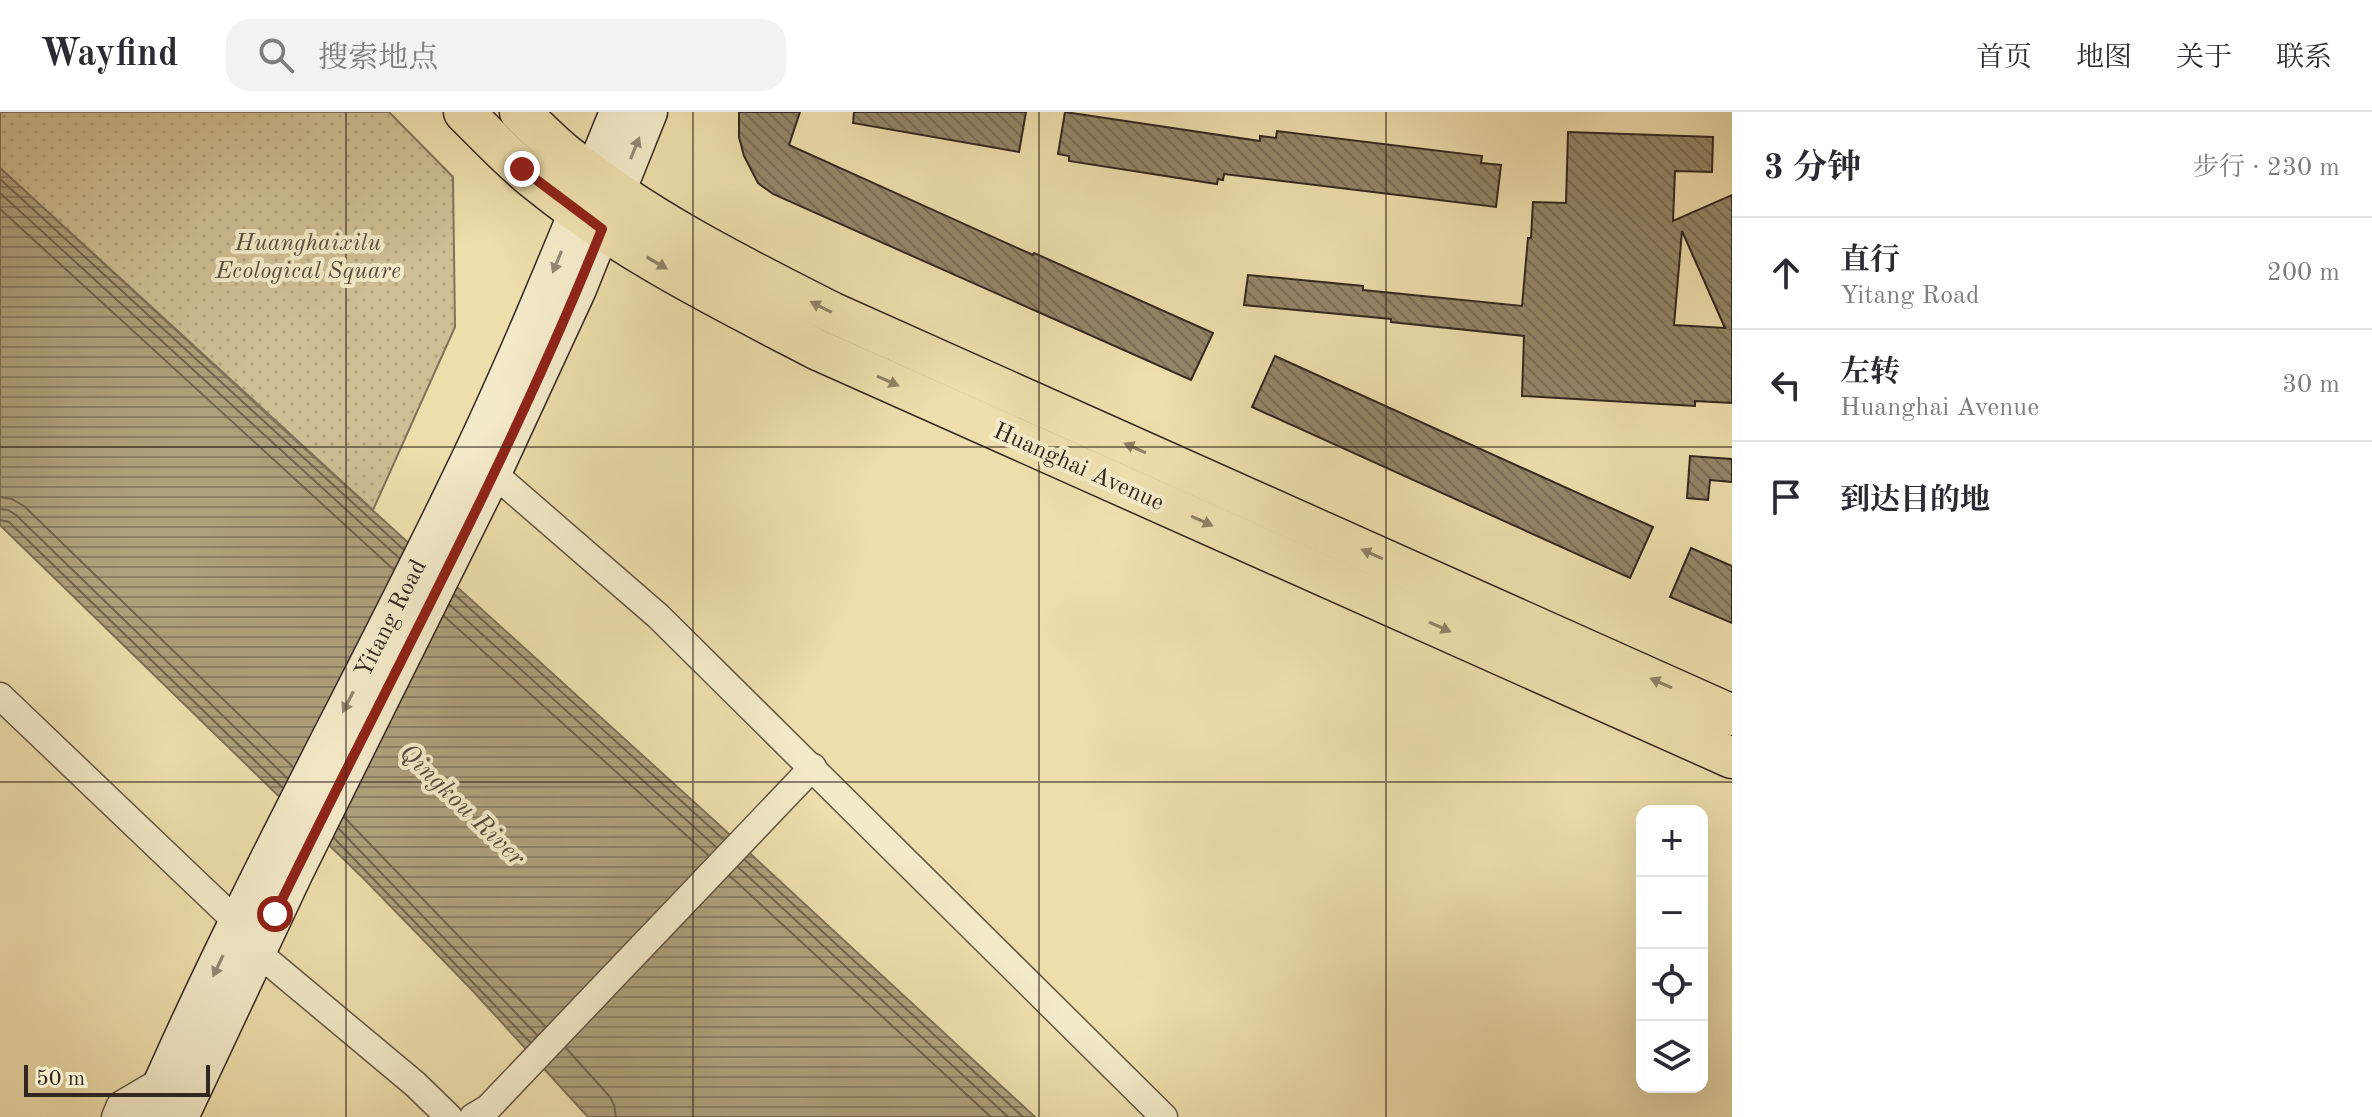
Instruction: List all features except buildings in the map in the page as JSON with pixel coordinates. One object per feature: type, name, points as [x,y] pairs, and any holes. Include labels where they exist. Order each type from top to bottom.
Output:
[{"type":"main road","name":"Huanghai Avenue","points":[[464,112],[522,169],[590,220],[709,294],[816,349],[1732,758]]},
{"type":"main road","name":"Huanghai Avenue","points":[[520,112],[564,154],[605,183],[728,259],[833,313],[1732,715]]},
{"type":"main road","name":"Yitang Road","points":[[605,183],[618,112]]},
{"type":"main road","name":"Yitang Road","points":[[147,1117],[164,1079],[256,921],[477,486],[551,277],[590,220],[605,183],[649,112]]},
{"type":"main road","name":"Yitang Road","points":[[180,1117],[256,921]]},
{"type":"street","points":[[477,486],[658,616],[1164,1117]]},
{"type":"street","points":[[0,696],[256,921],[449,1117]]},
{"type":"street","points":[[480,1113],[813,767]]},
{"type":"street","points":[[115,1117],[120,1105],[164,1079]]},
{"type":"green space","name":"Huanghaixilu Ecological Square","points":[[0,112],[389,112],[453,177],[455,327],[373,510],[0,168]]},
{"type":"water","name":"Qingkou River","points":[[0,168],[1035,1117],[588,1117],[472,990],[366,881],[0,525]]},
{"type":"route","points":[[275,914],[479,502],[578,289],[602,229],[522,169]]}]
